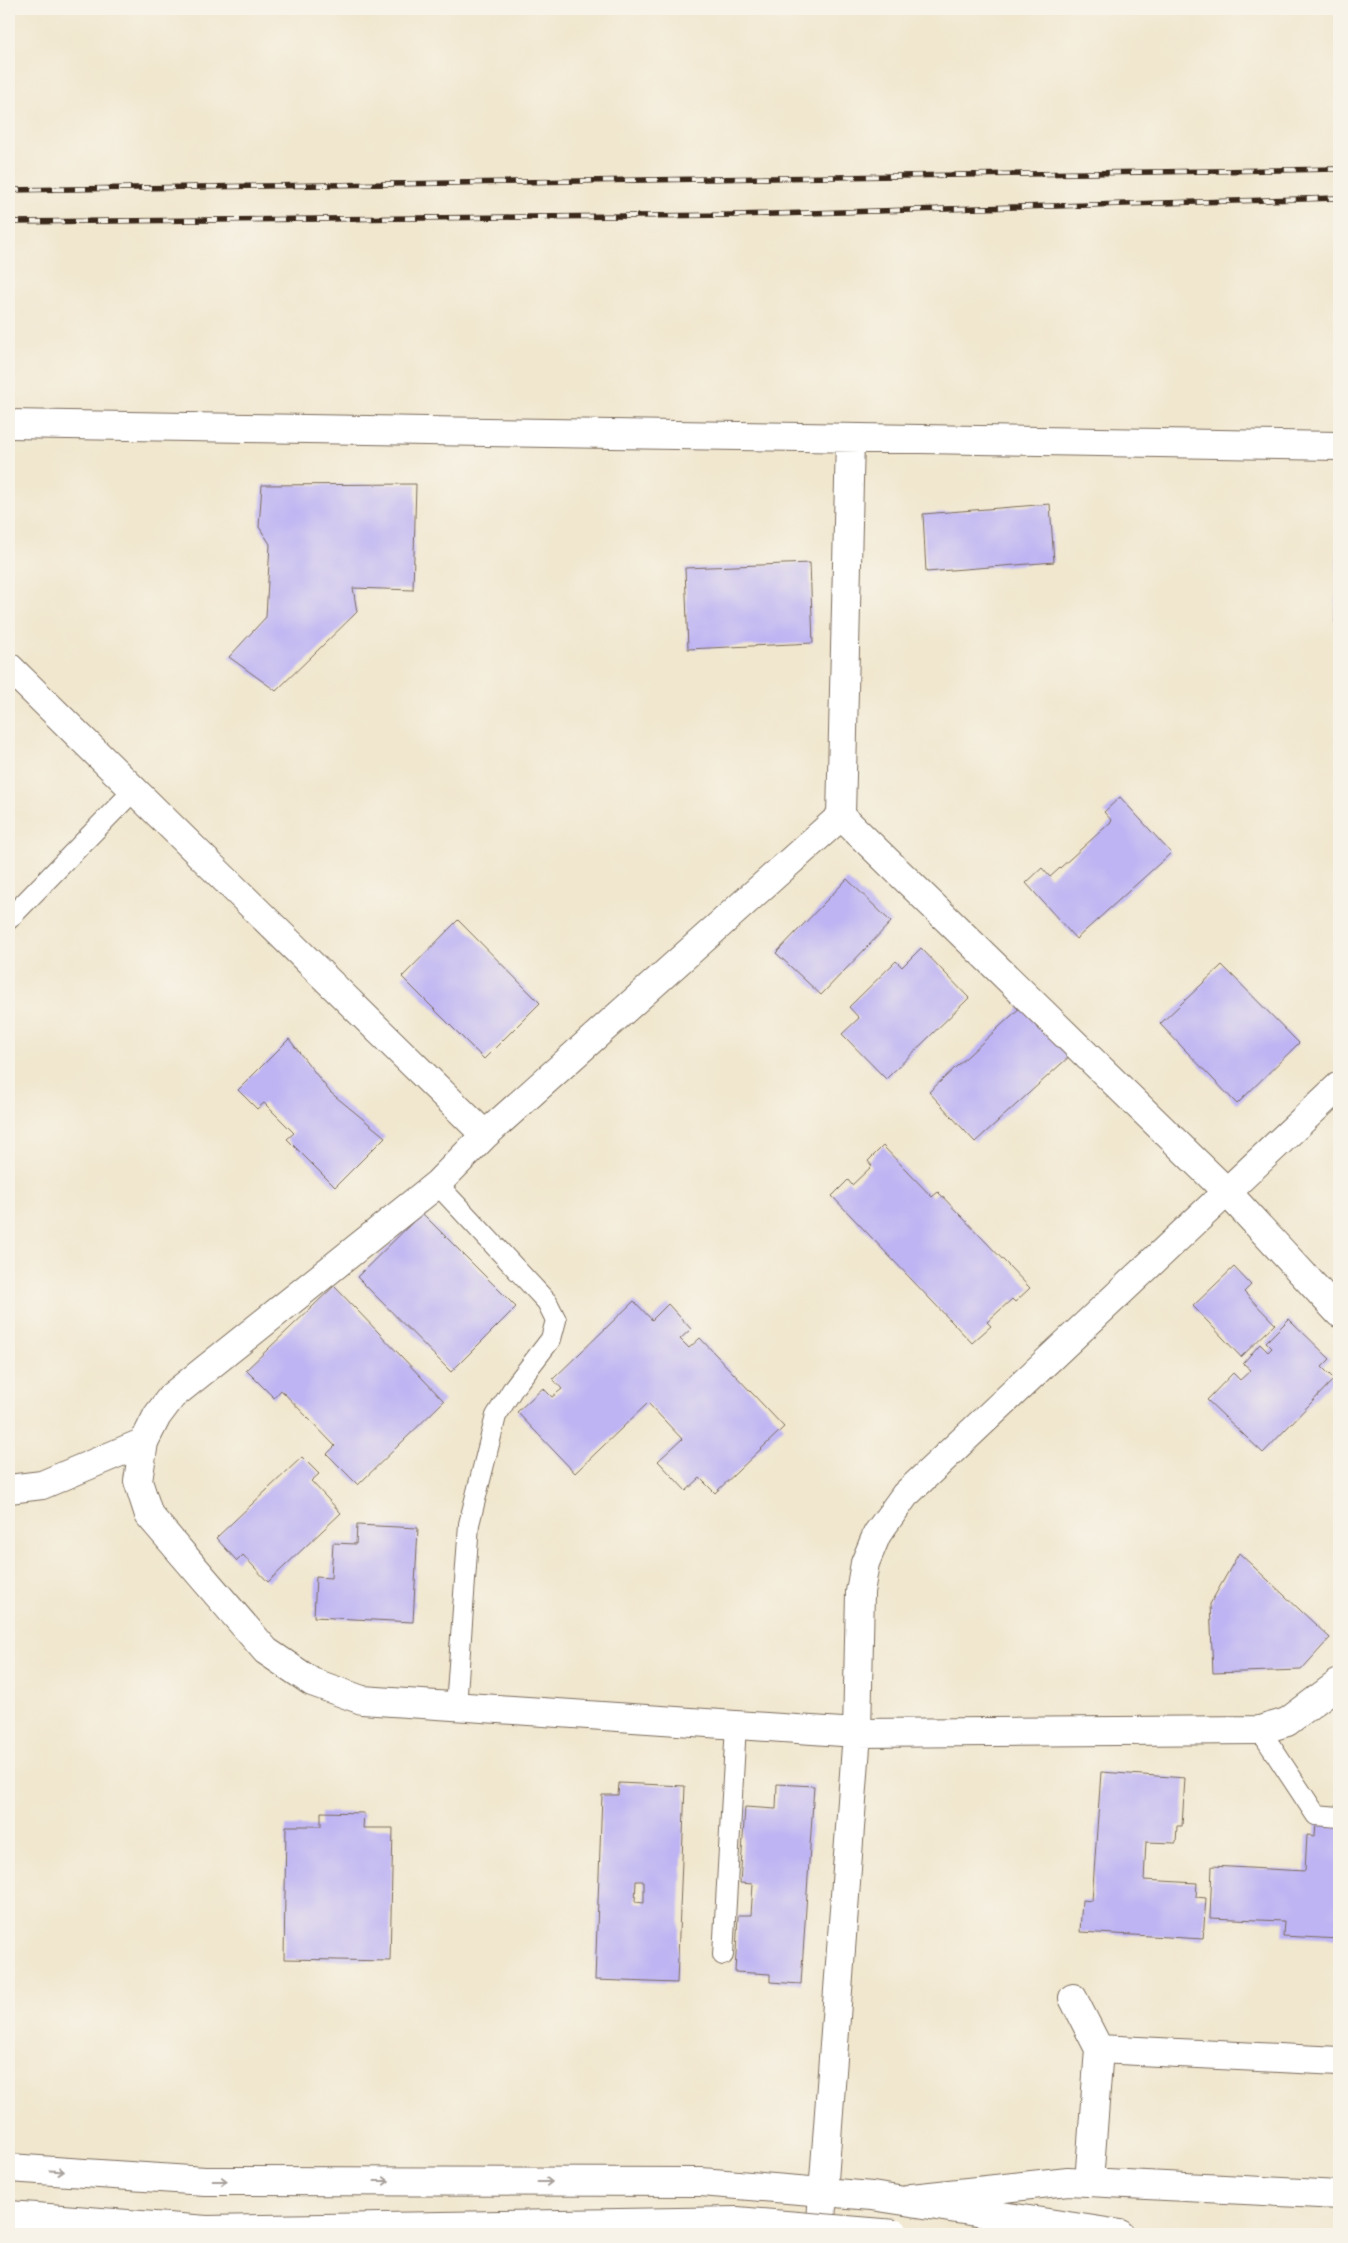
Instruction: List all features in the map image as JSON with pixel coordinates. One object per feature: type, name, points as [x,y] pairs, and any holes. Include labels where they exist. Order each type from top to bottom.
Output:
[{"type":"main road","points":[[9,424],[1339,446]]},
{"type":"main road","points":[[850,439],[841,816],[486,1135],[437,1184],[172,1396],[157,1416],[144,1442],[138,1481],[149,1515],[266,1651],[312,1682],[362,1700],[857,1733],[1260,1730],[1287,1722],[1339,1683]]},
{"type":"main road","points":[[9,667],[486,1135]]},
{"type":"main road","points":[[841,816],[1227,1192],[1339,1313]]},
{"type":"main road","points":[[820,2234],[857,1733],[860,1592],[865,1563],[877,1534],[905,1495],[1339,1086]]},
{"type":"main road","points":[[9,1489],[42,1485],[144,1442]]},
{"type":"main road","points":[[1073,1998],[1099,2049],[1089,2182]]},
{"type":"main road","points":[[1099,2049],[1339,2061]]},
{"type":"main road","points":[[9,2168],[205,2181],[701,2182],[899,2200],[1120,2234]]},
{"type":"main road","points":[[899,2200],[1068,2181],[1339,2196]]},
{"type":"main road","points":[[9,2215],[207,2230],[737,2221],[895,2234]]},
{"type":"lane","points":[[9,919],[134,790]]},
{"type":"lane","points":[[437,1184],[547,1302],[556,1320],[552,1339],[514,1387],[496,1416],[469,1524],[456,1707]]},
{"type":"lane","points":[[723,1955],[736,1725]]},
{"type":"lane","points":[[1260,1730],[1316,1814],[1339,1817]]},
{"type":"building","points":[[416,484],[413,590],[353,588],[357,612],[276,691],[229,657],[266,617],[270,544],[259,527],[262,485]]},
{"type":"building","points":[[1050,504],[1054,562],[926,572],[923,514]]},
{"type":"building","points":[[1338,520],[1339,623],[1335,623]]},
{"type":"building","points":[[810,563],[813,643],[688,649],[685,568]]},
{"type":"building","points":[[1120,797],[1171,853],[1076,939],[1026,883],[1042,868],[1050,877],[1112,821],[1104,812]]},
{"type":"building","points":[[847,879],[891,922],[821,995],[776,953]]},
{"type":"building","points":[[458,920],[540,1003],[484,1059],[402,977]]},
{"type":"building","points":[[921,948],[969,998],[886,1079],[842,1034],[859,1018],[849,1007],[896,961],[902,967]]},
{"type":"building","points":[[1222,965],[1299,1043],[1237,1104],[1160,1024]]},
{"type":"building","points":[[1024,1004],[1071,1055],[975,1142],[929,1092]]},
{"type":"building","points":[[289,1039],[330,1092],[385,1137],[335,1187],[287,1139],[294,1133],[264,1103],[257,1109],[238,1090]]},
{"type":"building","points":[[883,1146],[932,1197],[938,1192],[1030,1288],[1015,1302],[1012,1299],[987,1322],[991,1326],[972,1343],[832,1196],[848,1180],[852,1185],[872,1166],[868,1161]]},
{"type":"building","points":[[422,1213],[516,1307],[451,1372],[357,1277]]},
{"type":"building","points":[[1234,1267],[1251,1285],[1244,1292],[1275,1324],[1241,1357],[1193,1306]]},
{"type":"building","points":[[334,1286],[444,1401],[358,1485],[327,1454],[335,1446],[281,1390],[274,1398],[246,1370]]},
{"type":"building","points":[[634,1301],[652,1320],[668,1304],[691,1329],[680,1339],[689,1348],[700,1338],[784,1427],[715,1493],[700,1478],[686,1491],[658,1461],[682,1439],[648,1403],[575,1473],[517,1412],[543,1388],[552,1397],[562,1389],[553,1379]]},
{"type":"building","points":[[1289,1319],[1330,1359],[1322,1367],[1334,1379],[1263,1453],[1207,1400],[1233,1373],[1240,1380],[1251,1370],[1243,1363],[1260,1344],[1268,1352],[1272,1348],[1266,1342]]},
{"type":"building","points":[[302,1457],[319,1474],[311,1481],[341,1513],[268,1582],[243,1555],[237,1561],[216,1538]]},
{"type":"building","points":[[357,1525],[418,1528],[413,1622],[314,1617],[316,1577],[331,1578],[333,1543],[356,1544]]},
{"type":"building","points":[[1239,1553],[1330,1638],[1301,1670],[1213,1673],[1210,1604]]},
{"type":"building","points":[[1101,1772],[1185,1778],[1182,1826],[1177,1826],[1176,1843],[1146,1842],[1144,1880],[1197,1883],[1196,1897],[1206,1898],[1203,1939],[1080,1932],[1082,1900],[1092,1901]]},
{"type":"building","points":[[619,1783],[685,1786],[677,1983],[595,1980],[602,1795],[618,1795]],"holes":[[[636,1881],[644,1881],[644,1903],[635,1902]]]},
{"type":"building","points":[[777,1784],[814,1786],[801,1984],[770,1982],[770,1974],[735,1972],[738,1915],[751,1915],[753,1884],[740,1883],[745,1807],[776,1809]]},
{"type":"building","points":[[321,1812],[364,1813],[363,1828],[393,1828],[390,1961],[284,1959],[286,1826],[321,1826]]},
{"type":"building","points":[[1316,1822],[1339,1823],[1339,1939],[1283,1936],[1284,1921],[1210,1918],[1212,1866],[1305,1871],[1307,1835],[1315,1836]]},
{"type":"railway","points":[[9,190],[1339,169]]},
{"type":"railway","points":[[9,222],[735,215],[1339,198]]}]
